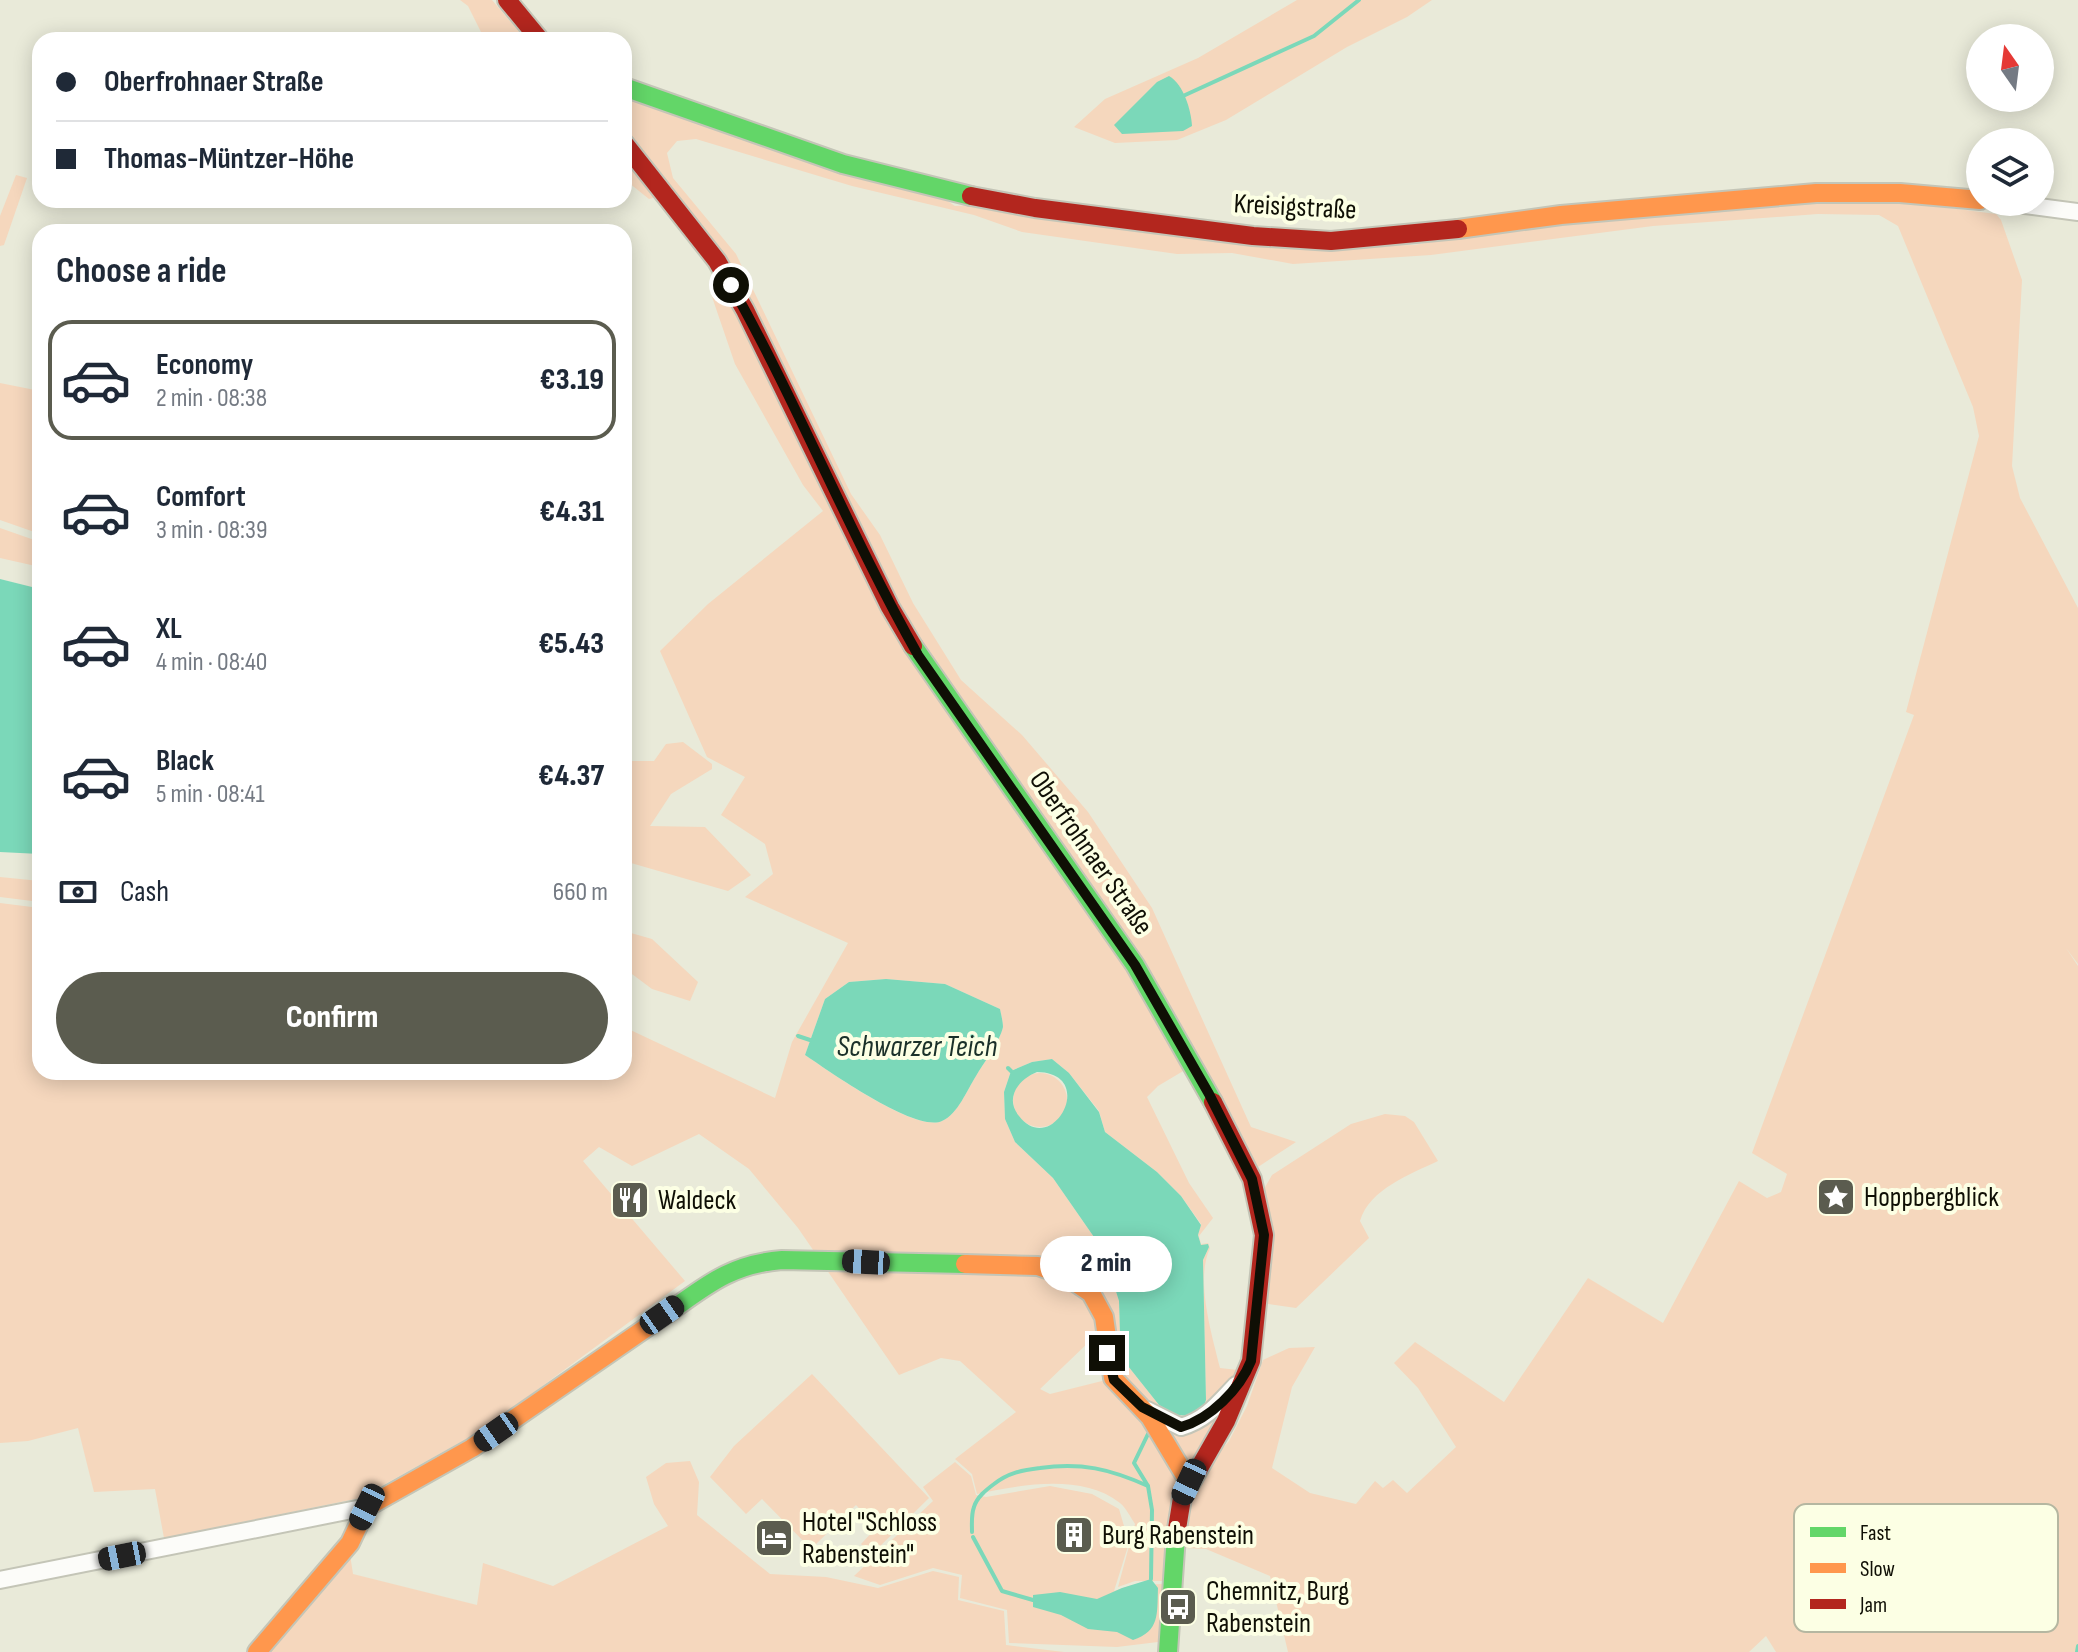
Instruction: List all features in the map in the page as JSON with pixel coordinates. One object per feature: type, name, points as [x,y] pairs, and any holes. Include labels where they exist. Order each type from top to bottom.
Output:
[{"type":"street","points":[[507,0],[533,32]]},
{"type":"street","name":"Kreisigstraße","points":[[632,90],[843,164],[951,192],[1035,208],[1253,236],[1331,241],[1413,235],[1561,215],[1816,193],[1900,193],[1966,199]]},
{"type":"street","name":"Oberfrohnaer Straße","points":[[632,153],[717,261],[745,310],[890,607],[918,655],[1135,965],[1171,1024],[1245,1165],[1258,1198],[1264,1235],[1251,1361],[1226,1421],[1182,1498],[1174,1545],[1168,1652]]},
{"type":"street","points":[[2054,209],[2078,212]]},
{"type":"street","points":[[0,1580],[367,1507],[472,1448],[722,1275],[756,1262],[1038,1266],[1063,1273],[1082,1285],[1102,1310],[1114,1380],[1142,1407],[1159,1430],[1189,1482]]},
{"type":"street","points":[[1142,1407],[1181,1427],[1197,1423],[1245,1376]]},
{"type":"street","points":[[257,1652],[350,1543],[367,1507]]},
{"type":"shaded area","points":[[460,0],[492,0],[519,32],[481,32],[468,6]]},
{"type":"shaded area","points":[[1297,0],[1432,0],[1226,120],[1177,140],[1115,143],[1074,127],[1105,99],[1198,58]]},
{"type":"shaded area","points":[[632,98],[851,174],[946,200],[955,206],[976,205],[1253,243],[1329,247],[1414,245],[1648,213],[1814,199],[1881,199],[1966,210],[1966,216],[1998,216],[2022,280],[2012,466],[2020,498],[2078,608],[2078,964],[2066,948],[2078,966],[2078,1652],[1776,1652],[1766,1636],[1749,1652],[1288,1652],[1270,1576],[1206,1549],[1184,1548],[1190,1497],[1202,1472],[1229,1441],[1247,1406],[1263,1360],[1289,1348],[1315,1347],[1292,1387],[1272,1468],[1310,1493],[1356,1504],[1375,1481],[1383,1488],[1393,1480],[1407,1493],[1456,1447],[1418,1388],[1394,1363],[1415,1342],[1504,1402],[1588,1278],[1663,1323],[1739,1181],[1767,1198],[1781,1192],[1787,1174],[1752,1153],[1914,715],[1906,712],[1979,436],[1973,407],[1898,226],[1879,215],[1818,214],[1653,226],[1431,255],[1293,264],[1232,253],[1177,254],[1022,232],[974,215],[852,186],[696,139],[677,141],[667,153],[673,178],[736,254],[851,494],[880,535],[913,603],[961,680],[1022,735],[1088,812],[1152,908],[1251,1127],[1296,1142],[1258,1167],[1200,1061],[1158,1086],[1147,1097],[1189,1183],[1213,1218],[1199,1236],[1201,1244],[1208,1243],[1210,1248],[1204,1276],[1206,1308],[1220,1368],[1238,1370],[1221,1416],[1179,1488],[1168,1529],[1164,1581],[1135,1581],[1118,1587],[1135,1524],[1122,1505],[1105,1494],[1088,1488],[1050,1484],[977,1494],[972,1474],[955,1459],[1016,1412],[960,1361],[941,1358],[899,1375],[798,1228],[749,1169],[699,1134],[632,1166],[599,1147],[583,1161],[685,1281],[484,1429],[360,1498],[164,1538],[155,1489],[94,1492],[78,1428],[28,1441],[0,1443],[0,903],[32,907],[32,1080],[632,1080],[632,1031],[775,1098],[792,1042],[848,943],[745,897],[773,874],[765,844],[721,815],[745,777],[707,757],[660,651],[708,604],[823,511],[803,485],[735,364],[710,291],[731,274],[672,193],[649,199],[632,185]],"holes":[[[886,979],[945,984],[1000,1009],[1003,1027],[998,1039],[957,1107],[942,1121],[929,1122],[893,1110],[805,1055],[825,999],[849,982]],[[1052,1059],[1069,1073],[1099,1111],[1105,1132],[1157,1172],[1181,1196],[1201,1224],[1198,1235],[1201,1245],[1207,1244],[1209,1247],[1203,1260],[1206,1400],[1202,1411],[1190,1416],[1177,1415],[1159,1405],[1128,1366],[1120,1334],[1119,1301],[1103,1250],[1053,1178],[1015,1142],[1005,1119],[1004,1092],[1011,1071],[1032,1062]],[[1092,1339],[1104,1350],[1110,1379],[1050,1394],[1040,1389]]]},
{"type":"shaded area","points":[[16,175],[27,178],[4,245],[0,246],[0,216]]},
{"type":"shaded area","points":[[0,383],[32,389],[32,531],[0,520]]},
{"type":"shaded area","points":[[0,528],[32,539],[32,565],[0,558]]},
{"type":"shaded area","points":[[683,742],[712,764],[712,769],[671,794],[650,826],[705,827],[751,875],[728,891],[632,863],[632,761],[654,761],[666,744]]},
{"type":"shaded area","points":[[0,877],[32,880],[32,901],[0,897]]},
{"type":"shaded area","points":[[632,933],[652,939],[698,982],[690,1001],[652,989],[632,974]]},
{"type":"shaded area","points":[[1040,1073],[1059,1081],[1067,1100],[1059,1119],[1040,1127],[1021,1119],[1013,1100],[1021,1081]]},
{"type":"shaded area","points":[[1385,1114],[1405,1116],[1414,1122],[1438,1161],[1392,1184],[1372,1200],[1360,1221],[1369,1238],[1296,1308],[1268,1304],[1264,1189],[1272,1175],[1351,1124]]},
{"type":"shaded area","points":[[812,1374],[929,1498],[871,1555],[861,1544],[877,1527],[856,1505],[811,1549],[762,1499],[746,1514],[710,1477],[734,1446]]},
{"type":"shaded area","points":[[690,1461],[699,1482],[697,1515],[770,1574],[826,1577],[878,1588],[933,1571],[959,1577],[958,1600],[1004,1611],[1006,1645],[1064,1652],[267,1652],[349,1548],[353,1574],[477,1605],[483,1563],[553,1586],[668,1526],[654,1504],[646,1477],[666,1463]]},
{"type":"shaded area","points":[[955,1462],[971,1476],[976,1495],[986,1497],[1050,1486],[1092,1494],[1119,1509],[1129,1543],[1114,1591],[1132,1585],[1164,1584],[1158,1642],[1117,1647],[1009,1643],[1007,1610],[960,1598],[962,1575],[933,1568],[880,1585],[854,1576],[933,1501],[923,1487]]},
{"type":"water","points":[[1169,76],[1179,85],[1186,98],[1192,126],[1183,131],[1122,134],[1114,125],[1157,82]]},
{"type":"water","points":[[0,579],[32,587],[32,854],[0,852]]},
{"type":"water","name":"Schwarzer Teich","points":[[886,979],[945,984],[1000,1009],[1003,1027],[998,1039],[957,1107],[942,1121],[930,1122],[894,1110],[805,1055],[825,999],[849,982]]},
{"type":"water","points":[[1052,1059],[1069,1073],[1099,1112],[1105,1132],[1157,1172],[1181,1196],[1201,1225],[1198,1235],[1201,1245],[1208,1244],[1209,1247],[1203,1260],[1206,1400],[1202,1411],[1190,1416],[1177,1415],[1159,1405],[1128,1366],[1120,1334],[1119,1301],[1103,1250],[1053,1178],[1015,1142],[1005,1119],[1004,1092],[1011,1071],[1032,1062]],"holes":[[[1037,1072],[1055,1076],[1065,1085],[1067,1098],[1064,1110],[1056,1121],[1044,1127],[1032,1126],[1019,1116],[1013,1096],[1019,1084]]]},
{"type":"water","points":[[1151,1579],[1158,1588],[1155,1620],[1148,1632],[1133,1640],[1117,1632],[1088,1629],[1061,1615],[1033,1607],[1033,1595],[1060,1592],[1097,1599]]},
{"type":"waterway","points":[[1183,96],[1314,36],[1359,0]]},
{"type":"waterway","points":[[798,1036],[810,1040]]},
{"type":"waterway","points":[[1008,1068],[1011,1071]]},
{"type":"waterway","points":[[1148,1434],[1134,1463],[1148,1486],[1152,1510],[1151,1579]]},
{"type":"waterway","points":[[972,1532],[975,1503],[999,1480],[1021,1471],[1055,1466],[1082,1467],[1108,1471],[1148,1486]]},
{"type":"waterway","points":[[973,1537],[1002,1591],[1033,1600]]},
{"type":"waterway","points":[[2077,1652],[2078,1646]]},
{"type":"traffic: fast","points":[[632,90],[843,164],[971,196]]},
{"type":"traffic: fast","points":[[913,646],[1135,965],[1213,1102]]},
{"type":"traffic: fast","points":[[669,1312],[721,1277],[764,1262],[965,1264]]},
{"type":"traffic: fast","points":[[1168,1652],[1176,1535]]},
{"type":"traffic: slow","points":[[1458,229],[1561,215],[1816,193],[1900,193],[1966,199]]},
{"type":"traffic: slow","points":[[965,1264],[1038,1266],[1066,1276],[1091,1293],[1104,1317],[1113,1378],[1150,1417],[1189,1482]]},
{"type":"traffic: slow","points":[[257,1652],[350,1543],[367,1507],[472,1448],[669,1312]]},
{"type":"traffic: jam","points":[[507,0],[533,32]]},
{"type":"traffic: jam","points":[[632,153],[717,261],[745,310],[890,607],[913,646]]},
{"type":"traffic: jam","points":[[971,196],[1035,208],[1253,236],[1331,241],[1458,229]]},
{"type":"traffic: jam","points":[[1176,1535],[1182,1498],[1226,1421],[1251,1361],[1264,1235],[1252,1179],[1213,1102]]},
{"type":"place","name":"Hoppbergblick","points":[[1836,1197]]},
{"type":"place","name":"Waldeck","points":[[630,1200]]},
{"type":"place","name":"Burg Rabenstein","points":[[1074,1535]]},
{"type":"place","name":"Hotel \"Schloss Rabenstein\"","points":[[774,1538]]},
{"type":"place","name":"Chemnitz, Burg Rabenstein","points":[[1178,1607]]},
{"type":"route","points":[[731,285],[890,607],[918,655],[1135,965],[1209,1094],[1252,1179],[1264,1235],[1251,1361],[1245,1376],[1207,1416],[1197,1423],[1181,1427],[1142,1407],[1114,1380],[1107,1353]]}]
